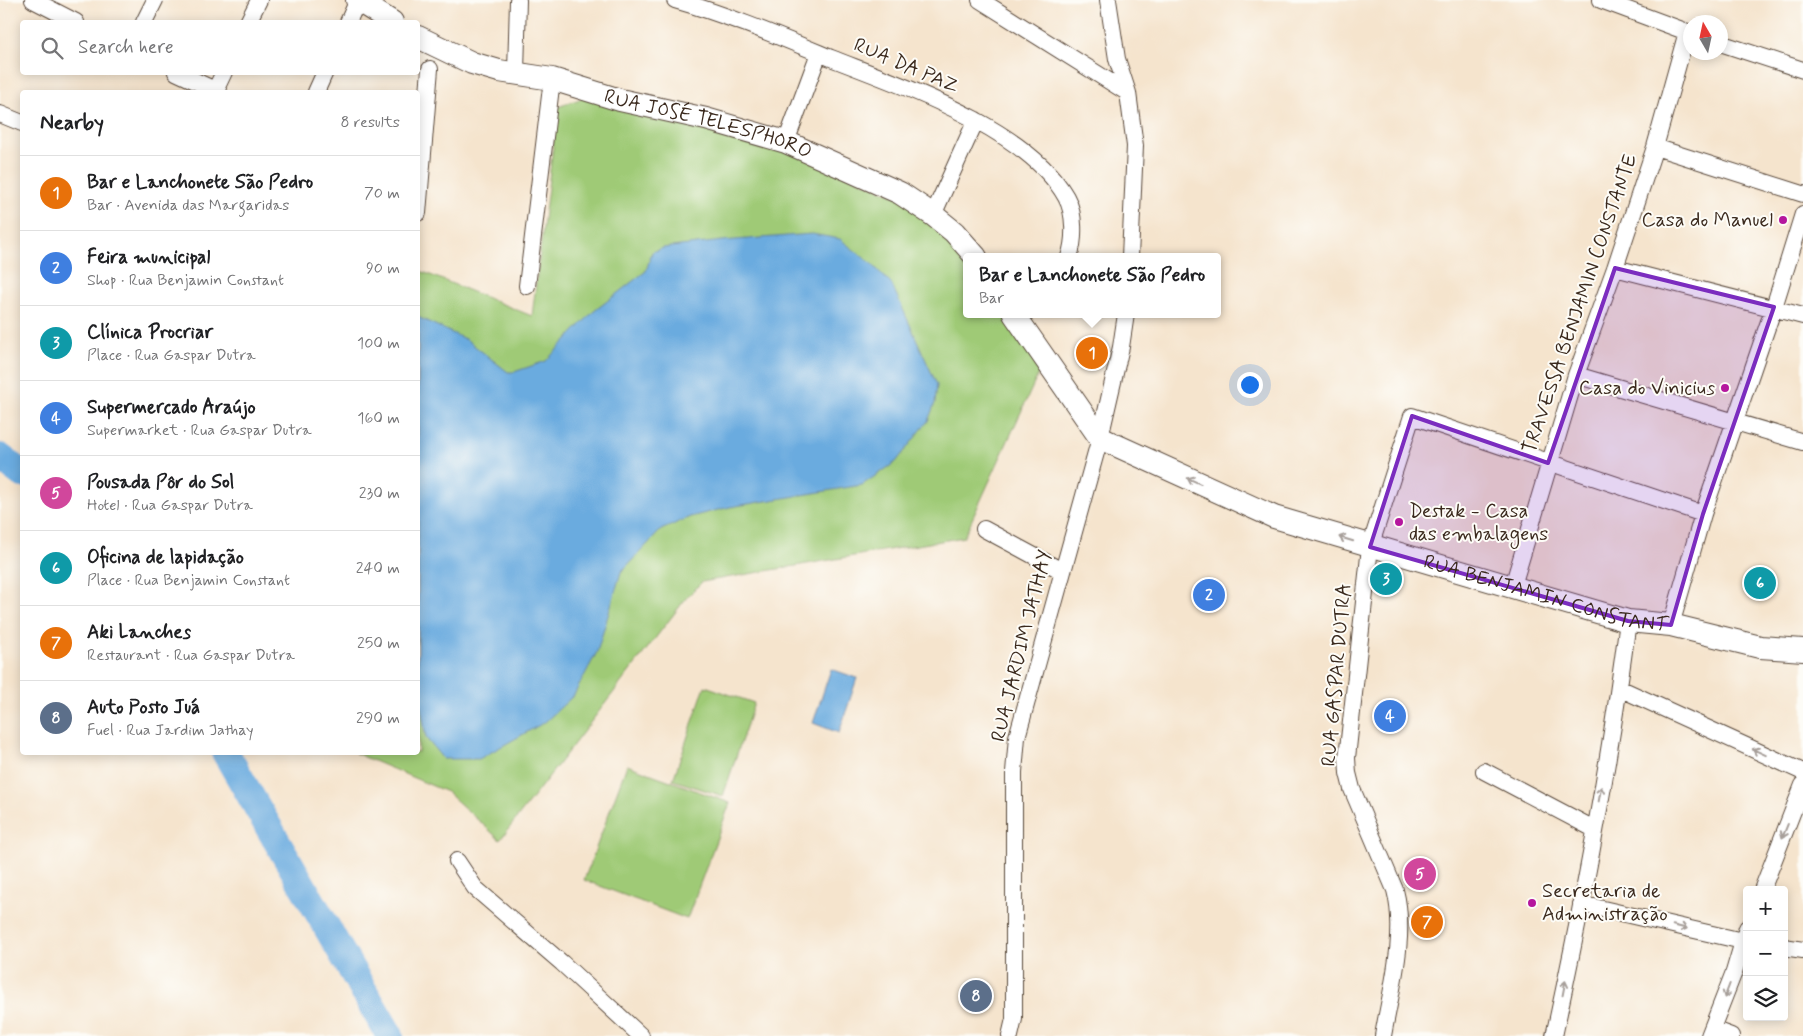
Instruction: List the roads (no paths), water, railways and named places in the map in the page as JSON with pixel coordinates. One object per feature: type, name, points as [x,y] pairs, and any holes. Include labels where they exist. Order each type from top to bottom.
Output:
[{"type":"street","points":[[33,0],[51,4],[73,20]]},
{"type":"street","points":[[145,20],[155,0]]},
{"type":"street","points":[[249,20],[259,0]]},
{"type":"street","points":[[349,20],[358,0],[389,20]]},
{"type":"street","points":[[516,72],[518,0]]},
{"type":"street","name":"RUA DA PAZ","points":[[675,0],[737,21],[897,84],[976,120],[1016,147],[1045,171],[1062,192],[1070,207],[1072,218],[1069,253]]},
{"type":"street","points":[[980,0],[1128,93]]},
{"type":"street","points":[[1108,0],[1117,59],[1128,93],[1135,146],[1130,253]]},
{"type":"street","points":[[1600,0],[1683,31]]},
{"type":"street","name":"RUA JOSÉ TELESPHORO","points":[[420,37],[472,63],[499,71],[516,72],[552,79],[620,100],[706,119],[786,142],[900,193],[954,232],[972,253]]},
{"type":"street","points":[[1728,46],[1803,70]]},
{"type":"street","points":[[417,90],[430,69],[439,47]]},
{"type":"street","points":[[786,142],[819,53]]},
{"type":"street","name":"TRAVESSA BENJAMIN CONSTANTE","points":[[1512,589],[1548,463],[1576,375],[1615,268],[1655,147],[1683,53]]},
{"type":"street","points":[[420,175],[430,69]]},
{"type":"street","points":[[182,75],[213,90]]},
{"type":"street","points":[[218,90],[223,75]]},
{"type":"street","points":[[317,90],[324,75]]},
{"type":"street","points":[[527,286],[552,79]]},
{"type":"street","points":[[0,114],[20,122]]},
{"type":"street","points":[[933,215],[976,120]]},
{"type":"street","points":[[1655,147],[1803,194]]},
{"type":"street","points":[[1672,625],[1703,514],[1774,307],[1803,214]]},
{"type":"street","points":[[1615,268],[1774,307],[1803,316]]},
{"type":"street","points":[[1018,318],[1100,438]]},
{"type":"street","name":"RUA JARDIM JATHAY","points":[[1010,1036],[1014,1019],[1014,772],[1017,738],[1100,438],[1121,347],[1125,318]]},
{"type":"street","points":[[1576,375],[1803,442]]},
{"type":"street","name":"RUA GASPAR DUTRA","points":[[1383,1036],[1399,936],[1399,905],[1395,890],[1352,789],[1347,765],[1370,547],[1412,416],[1548,463]]},
{"type":"street","name":"RUA BENJAMIN CONSTANT","points":[[1100,438],[1274,517],[1370,547],[1628,621],[1672,625],[1760,647],[1803,650]]},
{"type":"street","points":[[1548,463],[1703,514]]},
{"type":"street","points":[[984,529],[1062,571]]},
{"type":"street","points":[[1554,1036],[1581,904],[1619,688],[1628,621]]},
{"type":"street","points":[[1619,688],[1803,772]]},
{"type":"street","points":[[1484,771],[1594,829]]},
{"type":"street","points":[[1764,886],[1803,785]]},
{"type":"street","points":[[457,861],[475,888],[562,963],[641,1036]]},
{"type":"street","points":[[1581,904],[1743,937]]},
{"type":"street","points":[[1731,1036],[1711,1033],[1743,943]]},
{"type":"street","points":[[1788,948],[1803,950]]},
{"type":"street","name":"RUA JARDIM JATHAY","points":[[1014,1019],[1019,1036]]},
{"type":"water","points":[[812,234],[840,239],[872,264],[892,285],[937,385],[935,403],[928,421],[896,462],[862,485],[730,507],[690,517],[661,530],[621,572],[597,652],[574,695],[545,722],[479,759],[443,759],[426,738],[420,702],[420,318],[467,340],[508,372],[514,372],[546,361],[593,312],[646,271],[652,252],[663,248]]},
{"type":"water","points":[[831,669],[857,678],[839,733],[813,723]]},
{"type":"waterway","points":[[0,457],[20,472]]},
{"type":"waterway","points":[[227,755],[390,1036]]},
{"type":"place","name":"Casa do Manuel","points":[[1783,220]]},
{"type":"place","name":"Bar e Lanchonete São Pedro","points":[[1092,353]]},
{"type":"place","name":"Casa do Vinicius","points":[[1725,388]]},
{"type":"place","name":"Destak - Casa das embalagens","points":[[1399,522]]},
{"type":"place","name":"Clínica Procriar","points":[[1386,579]]},
{"type":"place","name":"Oficina de lapidação","points":[[1760,583]]},
{"type":"place","name":"Feira municipal","points":[[1209,595]]},
{"type":"place","name":"Supermercado Araújo","points":[[1390,716]]},
{"type":"place","name":"Pousada Pôr do Sol","points":[[1420,874]]},
{"type":"place","name":"Secretaria de Administração","points":[[1532,903]]},
{"type":"place","name":"Aki Lanches","points":[[1427,922]]},
{"type":"place","name":"Auto Posto Juá","points":[[976,996]]}]
